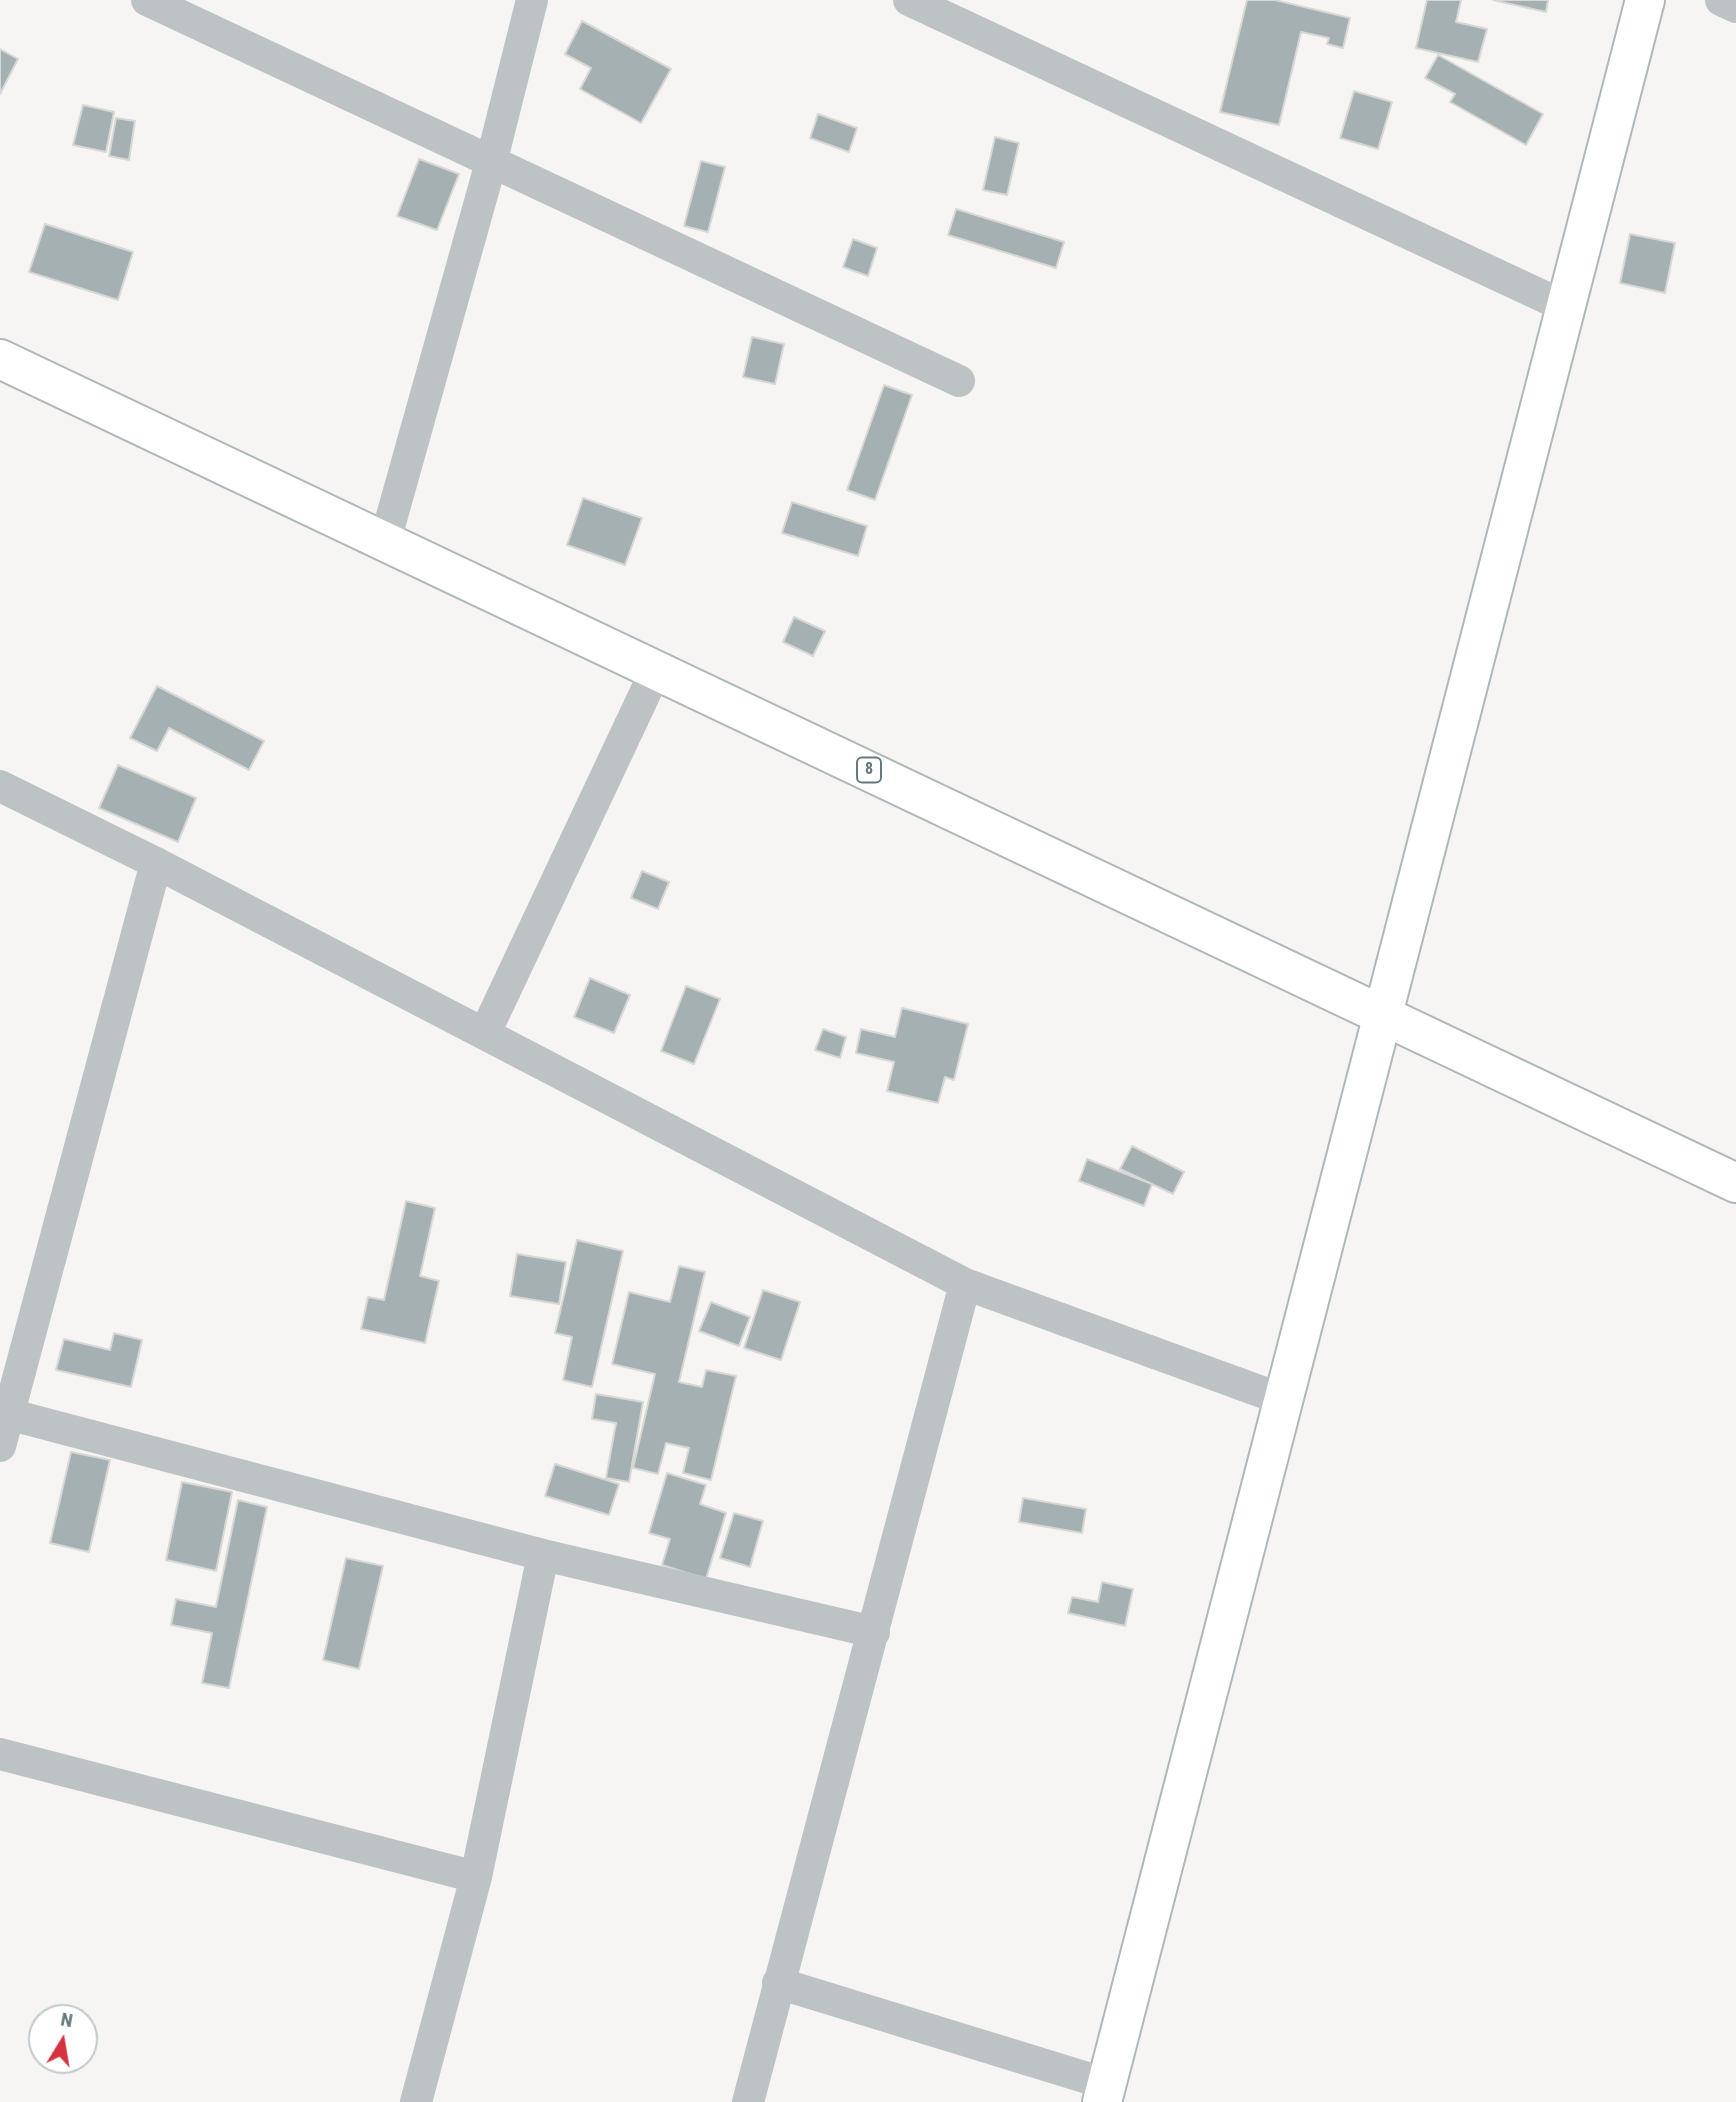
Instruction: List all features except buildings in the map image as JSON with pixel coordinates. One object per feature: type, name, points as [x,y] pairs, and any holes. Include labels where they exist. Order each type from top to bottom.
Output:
[{"type":"street","points":[[385,541],[492,159],[531,0]]},
{"type":"street","points":[[909,0],[1566,307]]},
{"type":"street","points":[[778,1983],[1104,2093],[1646,0]]},
{"type":"street","points":[[1721,0],[1736,7]]},
{"type":"street","points":[[161,3],[959,381]]},
{"type":"street","name":"8","points":[[0,359],[1736,1183]]},
{"type":"street","points":[[485,1033],[656,670]]},
{"type":"street","points":[[0,786],[156,863],[965,1284],[1284,1400]]},
{"type":"street","points":[[0,1446],[156,863]]},
{"type":"street","points":[[748,2102],[965,1284]]},
{"type":"street","points":[[8,1414],[543,1555],[874,1632]]},
{"type":"street","points":[[416,2102],[475,1878],[543,1555]]},
{"type":"street","points":[[0,1754],[475,1878]]}]
